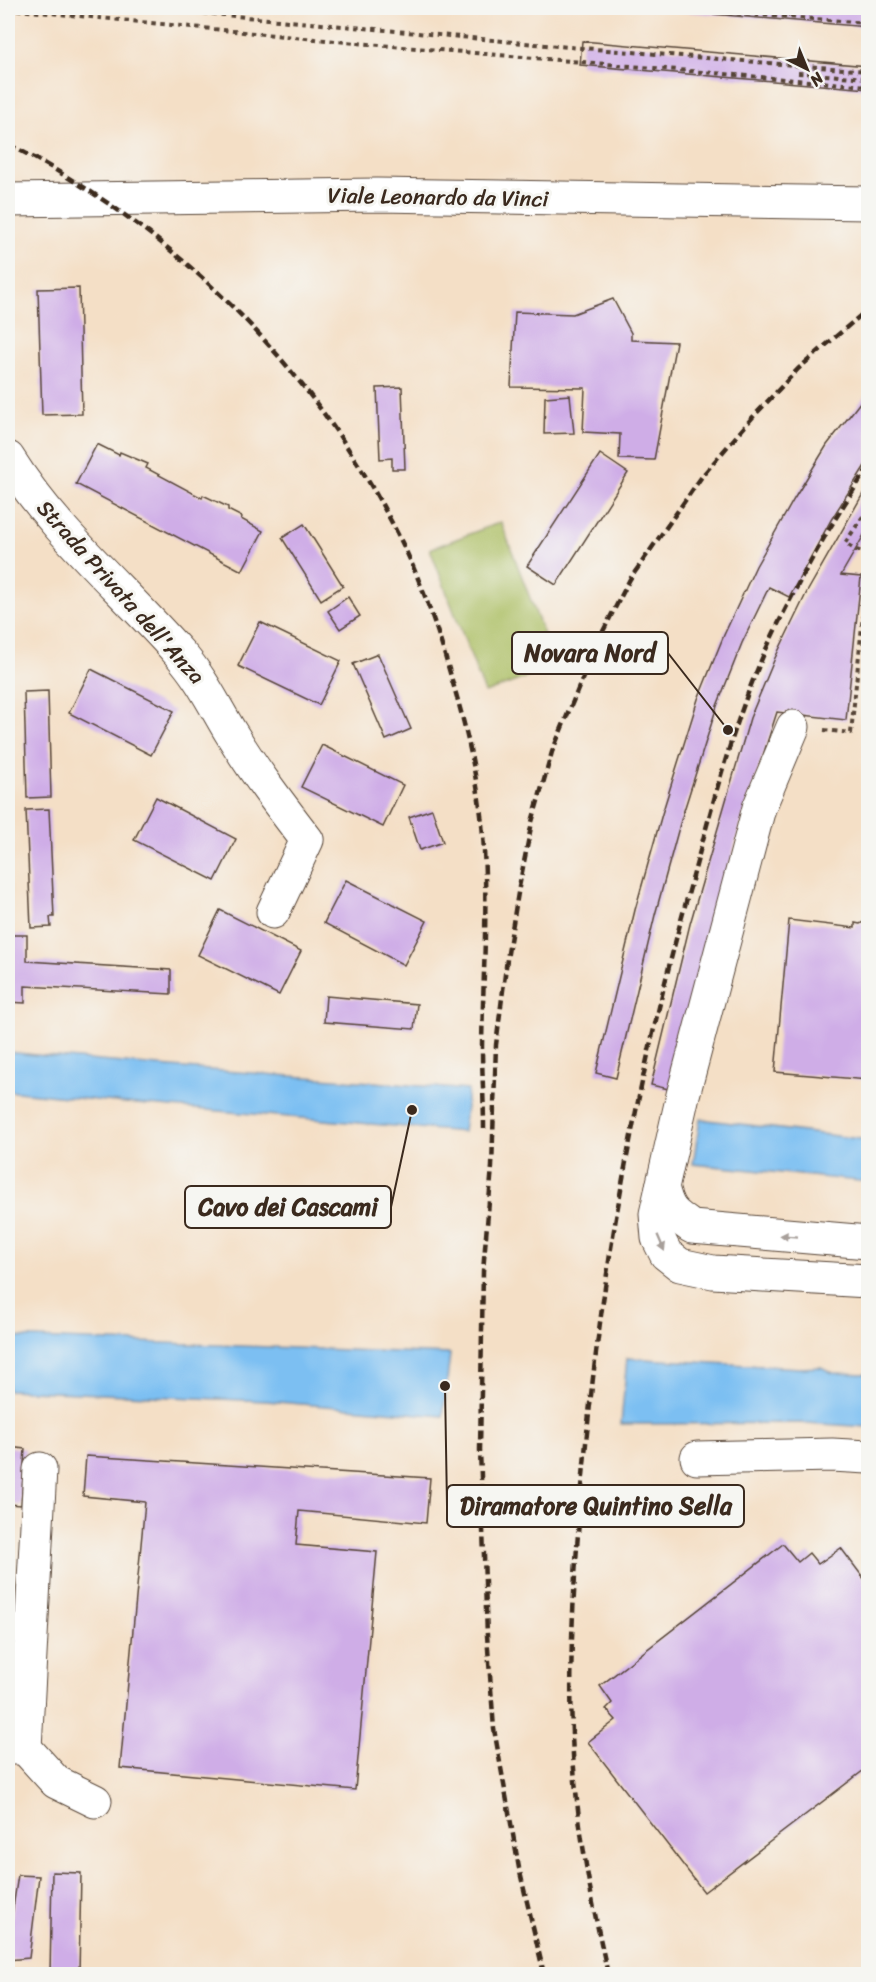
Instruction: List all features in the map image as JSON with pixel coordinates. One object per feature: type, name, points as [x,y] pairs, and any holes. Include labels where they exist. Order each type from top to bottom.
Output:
[{"type":"street","name":"Viale Leonardo da Vinci","points":[[8,200],[377,195],[868,203]]},
{"type":"street","name":"Strada Privata dell'Anza","points":[[8,458],[71,540],[180,653],[205,686],[263,783],[307,840],[273,912]]},
{"type":"street","points":[[793,727],[759,808],[683,1095],[656,1214],[658,1238],[666,1254],[680,1265],[713,1272],[868,1281]]},
{"type":"street","points":[[662,1186],[667,1206],[692,1227],[853,1241],[834,1279]]},
{"type":"street","points":[[713,1272],[709,1255],[711,1244],[720,1231]]},
{"type":"street","points":[[697,1458],[832,1455],[868,1457]]},
{"type":"street","points":[[40,1469],[22,1534],[16,1748],[56,1782],[95,1801]]},
{"type":"path","points":[[149,8],[557,46],[868,71]]},
{"type":"path","points":[[664,8],[868,23]]},
{"type":"path","points":[[790,17],[791,8]]},
{"type":"path","points":[[822,8],[843,9]]},
{"type":"path","points":[[8,9],[356,43],[868,86]]},
{"type":"path","points":[[797,80],[798,65]]},
{"type":"path","points":[[798,73],[868,78]]},
{"type":"path","points":[[868,509],[845,543],[856,550],[868,553]]},
{"type":"path","points":[[793,727],[851,733],[868,567]]},
{"type":"green space","points":[[501,522],[556,666],[485,693],[430,549]]},
{"type":"water","points":[[8,1052],[468,1090],[463,1132],[8,1091]]},
{"type":"water","points":[[700,1119],[868,1140],[868,1182],[693,1164]]},
{"type":"water","points":[[8,1337],[450,1354],[443,1416],[266,1401],[8,1390]]},
{"type":"water","points":[[627,1358],[800,1368],[821,1367],[833,1373],[868,1374],[868,1427],[806,1423],[621,1424]]},
{"type":"building","points":[[868,8],[868,27],[653,9]]},
{"type":"building","points":[[582,41],[868,66],[868,89],[580,65]]},
{"type":"building","points":[[79,288],[82,414],[42,415],[38,289]]},
{"type":"building","points":[[613,299],[631,333],[631,340],[676,342],[654,460],[619,459],[620,434],[583,432],[585,388],[511,387],[515,312],[573,314]]},
{"type":"building","points":[[402,387],[405,469],[392,469],[392,458],[380,459],[377,388]]},
{"type":"building","points":[[868,392],[868,461],[831,520],[789,597],[769,587],[742,643],[717,706],[681,820],[655,915],[616,1078],[596,1073],[635,910],[698,699],[756,566],[827,445]]},
{"type":"building","points":[[570,395],[574,433],[544,434],[545,397]]},
{"type":"building","points":[[97,444],[119,455],[120,452],[148,464],[146,468],[202,498],[203,495],[228,507],[228,510],[242,517],[241,519],[263,531],[242,571],[76,484]]},
{"type":"building","points":[[600,454],[628,473],[556,585],[527,566]]},
{"type":"building","points":[[868,485],[868,528],[841,575],[861,577],[846,720],[777,712],[737,836],[673,1090],[651,1085],[690,924],[750,718],[775,658],[807,592]]},
{"type":"building","points":[[304,524],[343,586],[321,600],[282,538]]},
{"type":"building","points":[[348,597],[360,616],[340,629],[328,611]]},
{"type":"building","points":[[260,622],[341,661],[319,705],[238,666]]},
{"type":"building","points":[[378,654],[411,729],[386,740],[353,664]]},
{"type":"building","points":[[91,669],[174,711],[151,755],[69,713]]},
{"type":"building","points":[[48,691],[51,797],[27,798],[24,692]]},
{"type":"building","points":[[322,745],[403,785],[383,827],[301,787]]},
{"type":"building","points":[[156,797],[236,839],[215,881],[134,840]]},
{"type":"building","points":[[49,809],[54,917],[50,917],[51,927],[31,928],[26,810]]},
{"type":"building","points":[[432,809],[443,842],[420,850],[409,817]]},
{"type":"building","points":[[346,880],[427,921],[404,965],[324,923]]},
{"type":"building","points":[[867,897],[868,1080],[775,1072],[789,920],[855,928],[855,923],[860,924],[865,921]]},
{"type":"building","points":[[220,910],[301,951],[279,995],[198,955]]},
{"type":"building","points":[[8,935],[27,935],[27,961],[171,970],[171,994],[25,986],[25,1003],[8,1002]]},
{"type":"building","points":[[326,996],[417,1004],[414,1029],[324,1022]]},
{"type":"building","points":[[8,1447],[25,1449],[21,1505],[8,1504]]},
{"type":"building","points":[[86,1456],[430,1478],[426,1523],[299,1511],[296,1545],[377,1552],[355,1790],[120,1768],[145,1502],[83,1496]]},
{"type":"building","points":[[783,1544],[798,1562],[809,1553],[818,1564],[841,1548],[868,1584],[868,1767],[704,1892],[588,1742],[616,1720],[606,1709],[612,1703],[600,1686]]},
{"type":"building","points":[[52,1872],[81,1873],[79,1974],[50,1974]]},
{"type":"building","points":[[18,1875],[39,1876],[29,1958],[8,1960],[8,1941]]},
{"type":"railway","points":[[8,144],[68,178],[125,215],[179,257],[229,303],[275,352],[318,405],[356,461],[401,540],[426,599],[446,660],[466,733],[480,806],[485,880],[482,1047],[484,1129]]},
{"type":"railway","points":[[544,1974],[519,1868],[494,1729],[487,1635],[480,1450],[483,1271],[492,1167],[496,1045],[519,887],[532,822],[552,752],[598,641],[630,579],[703,475],[752,418],[798,369],[868,309]]},
{"type":"railway","points":[[608,1974],[589,1885],[576,1795],[571,1670],[577,1540],[590,1402],[610,1254],[652,1035],[733,735],[755,675],[791,599],[827,532],[868,468]]},
{"type":"place","name":"Novara Nord","points":[[728,730]]},
{"type":"place","name":"Cavo dei Cascami","points":[[412,1110]]},
{"type":"place","name":"Diramatore Quintino Sella","points":[[445,1386]]}]
